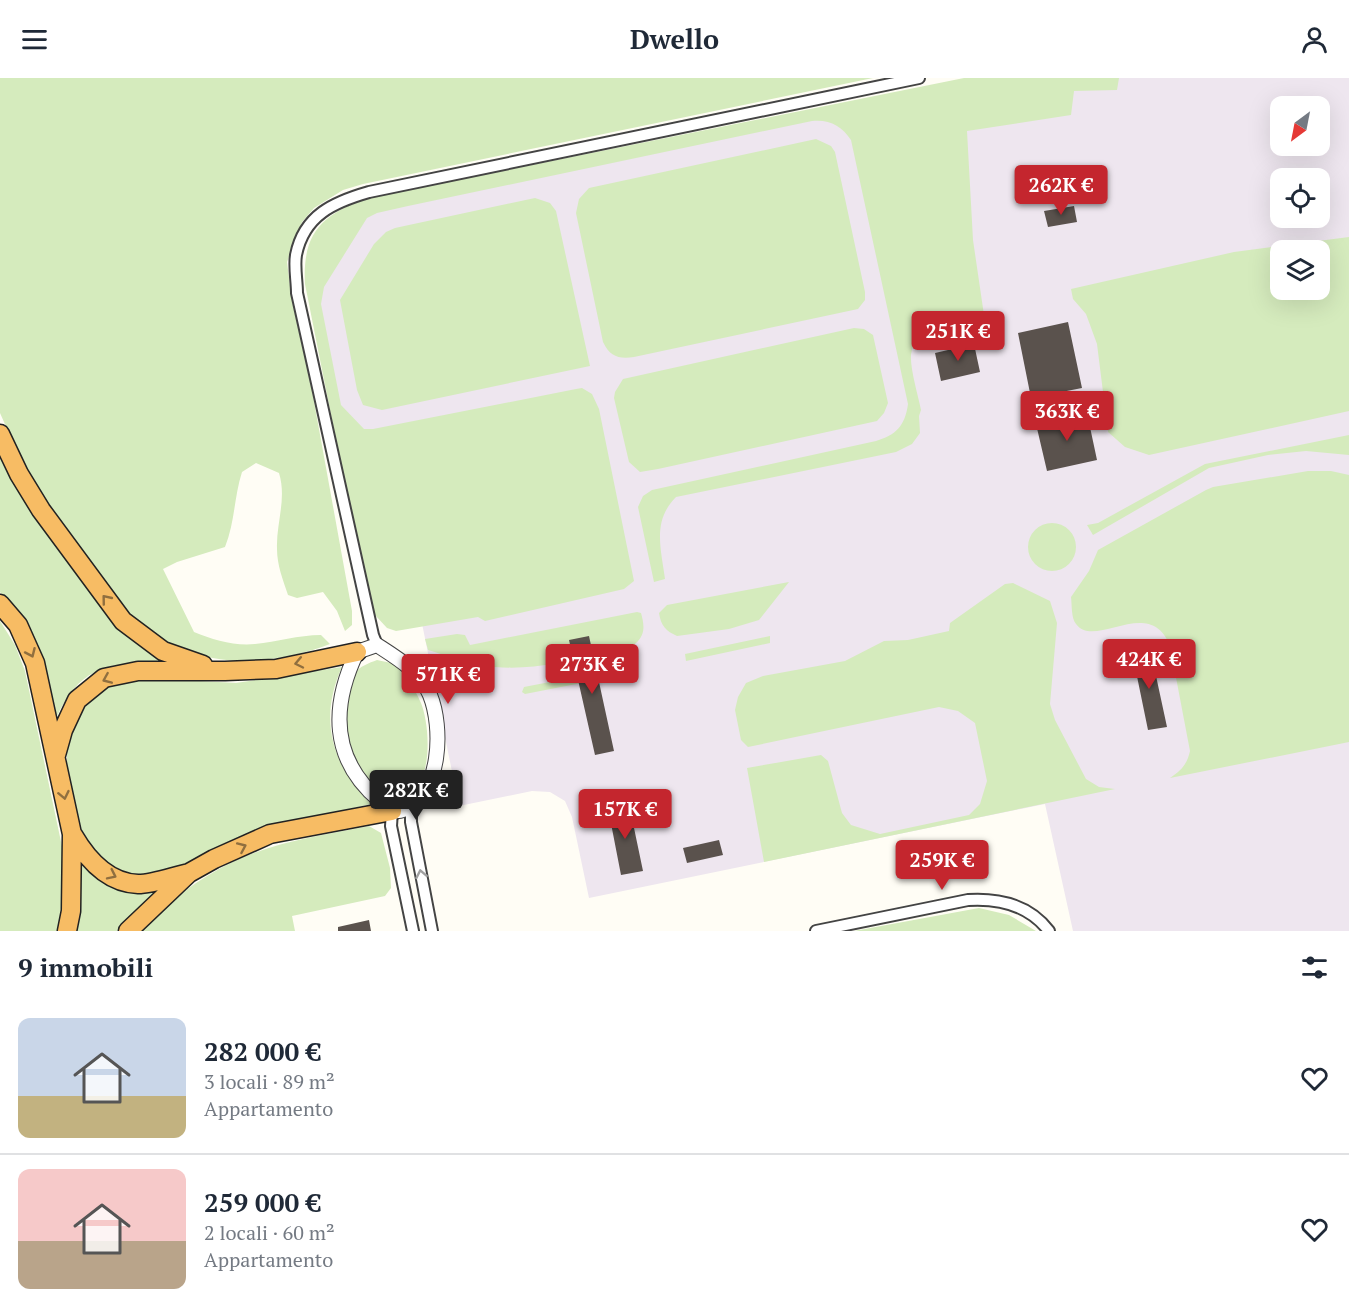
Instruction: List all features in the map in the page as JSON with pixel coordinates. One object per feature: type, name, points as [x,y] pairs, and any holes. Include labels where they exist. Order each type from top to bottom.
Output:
[{"type":"highway","points":[[0,434],[19,474],[41,510],[123,621],[163,651],[182,660],[225,671]]},
{"type":"highway","points":[[0,604],[18,625],[35,663],[56,755],[72,834],[71,911],[67,931]]},
{"type":"highway","points":[[56,755],[63,730],[77,700],[104,678],[138,671],[276,669],[357,652]]},
{"type":"highway","points":[[72,834],[85,856],[109,876],[138,884],[189,873],[270,834],[392,811]]},
{"type":"highway","points":[[128,931],[189,873]]},
{"type":"street","points":[[377,645],[357,652],[347,673],[338,705],[340,735],[351,768],[371,794],[392,811],[402,811],[423,792],[435,770],[439,732],[430,693],[408,666],[377,645],[373,635],[297,293],[296,257],[303,232],[315,218],[342,200],[369,192],[919,78]]},
{"type":"street","points":[[411,805],[411,822],[432,931]]},
{"type":"street","points":[[392,811],[391,826],[413,931]]},
{"type":"street","points":[[816,931],[968,900],[988,899],[1008,902],[1023,909],[1041,920],[1049,931]]},
{"type":"shaded area","points":[[986,78],[1349,78],[1349,931],[1073,931],[1045,804],[589,898],[572,817],[565,801],[550,792],[532,791],[459,806],[415,589],[364,555],[311,292],[370,202]]},
{"type":"green space","points":[[0,78],[873,78],[363,184],[343,190],[314,208],[302,222],[287,262],[292,301],[311,385],[352,611],[352,625],[345,631],[337,611],[323,592],[297,598],[288,595],[277,555],[282,502],[279,473],[256,463],[242,472],[225,547],[177,562],[163,569],[194,632],[224,642],[239,644],[321,635],[330,644],[303,653],[249,661],[222,660],[172,645],[149,631],[127,612],[48,506],[16,449],[0,413]]},
{"type":"green space","points":[[964,78],[1119,78],[1117,90],[1074,91],[1071,115],[967,131],[973,240],[985,322],[940,325],[921,335],[914,344],[911,361],[921,410],[920,433],[912,444],[896,452],[676,497],[668,506],[661,525],[660,546],[665,579],[654,582],[638,507],[643,496],[652,490],[876,441],[889,436],[905,418],[908,404],[851,140],[839,127],[829,122],[812,121],[408,206],[377,213],[367,218],[324,287],[321,304],[341,405],[364,429],[373,429],[582,388],[592,394],[599,409],[634,581],[624,589],[485,621],[478,617],[396,631],[387,628],[371,607],[360,561],[305,284],[307,251],[318,228],[339,211],[368,198]]},
{"type":"green space","points":[[816,139],[831,146],[835,152],[865,292],[865,300],[858,309],[634,357],[624,358],[612,354],[603,342],[576,213],[579,199],[589,188]]},
{"type":"green space","points":[[535,198],[550,203],[556,211],[590,366],[382,410],[363,405],[357,390],[340,300],[374,244],[386,232],[395,228]]},
{"type":"green space","points":[[1349,237],[1349,411],[1149,455],[1125,447],[1108,432],[1097,344],[1086,314],[1073,299],[1071,289],[1234,252],[1270,247],[1270,300],[1330,300],[1330,240],[1326,240]]},
{"type":"green space","points":[[854,328],[864,329],[873,335],[888,403],[884,413],[877,421],[640,472],[629,462],[614,398],[623,379]]},
{"type":"green space","points":[[1349,435],[1349,455],[1306,451],[1268,455],[1209,468],[1093,535],[1087,525],[1098,523],[1205,464]]},
{"type":"green space","points":[[0,452],[63,554],[176,665],[135,663],[101,669],[74,688],[53,726],[20,617],[0,592]]},
{"type":"green space","points":[[1308,471],[1331,471],[1349,475],[1349,742],[1170,778],[1183,766],[1190,751],[1170,646],[1161,631],[1150,624],[1136,623],[1096,631],[1085,630],[1074,621],[1071,597],[1089,571],[1098,550],[1206,490]]},
{"type":"green space","points":[[1047,523],[1057,523],[1072,533],[1076,547],[1075,556],[1066,567],[1057,571],[1047,571],[1032,561],[1028,552],[1028,542],[1038,527]]},
{"type":"green space","points":[[789,582],[759,620],[729,629],[677,636],[665,628],[660,618],[659,613],[667,605]]},
{"type":"green space","points":[[1013,583],[1050,601],[1057,623],[1050,704],[1055,720],[1086,779],[1099,787],[1115,789],[764,862],[747,768],[821,755],[828,761],[842,813],[851,825],[880,834],[969,815],[980,804],[987,781],[975,723],[958,711],[939,707],[748,747],[741,740],[735,710],[738,697],[746,683],[763,676],[845,661],[884,641],[908,640],[949,631],[950,623],[1005,584]]},
{"type":"green space","points":[[641,613],[643,629],[639,640],[632,646],[536,666],[509,668],[469,662],[428,650],[425,639],[465,635],[470,645]]},
{"type":"green space","points":[[0,621],[15,645],[25,671],[64,856],[66,882],[59,931],[0,931]]},
{"type":"green space","points":[[770,636],[770,643],[686,661],[685,654]]},
{"type":"green space","points":[[377,660],[391,663],[400,670],[416,693],[424,713],[428,739],[425,768],[421,780],[405,795],[391,796],[379,791],[368,782],[352,755],[344,726],[344,714],[354,674],[362,667]]},
{"type":"green space","points":[[342,667],[331,705],[330,723],[333,740],[338,757],[347,773],[371,804],[260,829],[204,853],[183,866],[147,877],[112,870],[96,857],[78,827],[67,781],[67,733],[79,708],[104,685],[130,677],[236,683]]},
{"type":"green space","points":[[627,667],[627,672],[615,678],[525,694],[522,692],[524,687]]},
{"type":"green space","points":[[369,826],[381,833],[390,868],[391,888],[385,896],[292,916],[295,931],[134,931],[196,883],[237,860],[311,837]]},
{"type":"green space","points":[[79,861],[163,889],[117,931],[73,931]]},
{"type":"green space","points":[[979,908],[1009,915],[1036,931],[854,931]]},
{"type":"building","points":[[1074,206],[1077,222],[1048,227],[1044,211]]},
{"type":"building","points":[[1068,322],[1082,388],[1031,398],[1018,333]]},
{"type":"building","points":[[974,344],[980,372],[941,381],[935,353]]},
{"type":"building","points":[[1087,413],[1097,460],[1047,471],[1036,424]]},
{"type":"building","points":[[589,636],[614,751],[595,755],[569,640]]},
{"type":"building","points":[[1150,648],[1167,727],[1148,730],[1132,652]]},
{"type":"building","points":[[629,804],[643,871],[621,875],[608,808]]},
{"type":"building","points":[[719,840],[723,855],[687,863],[683,848]]},
{"type":"building","points":[[369,920],[371,931],[338,931],[338,927]]}]
